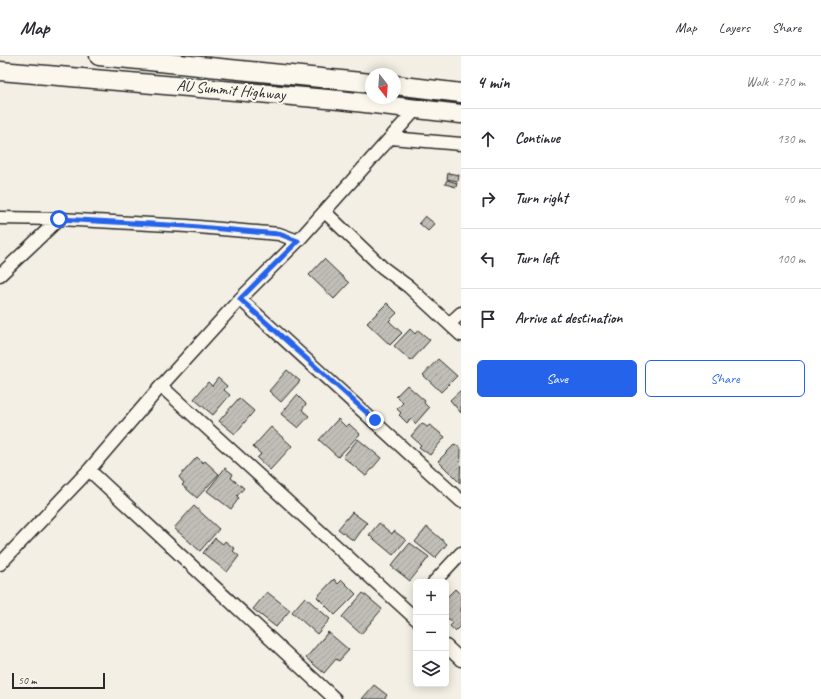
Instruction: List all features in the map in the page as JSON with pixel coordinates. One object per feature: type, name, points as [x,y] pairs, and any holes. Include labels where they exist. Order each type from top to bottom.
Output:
[{"type":"main road","name":"AU Summit Highway","points":[[98,56],[143,58],[365,81]]},
{"type":"main road","name":"AU Summit Highway","points":[[0,71],[339,100],[461,114]]},
{"type":"main road","points":[[401,86],[461,93]]},
{"type":"street","points":[[0,564],[89,470],[161,386],[240,299],[325,212],[417,108]]},
{"type":"street","points":[[391,138],[461,144]]},
{"type":"street","points":[[325,212],[382,267],[409,287],[461,335]]},
{"type":"street","points":[[0,218],[59,219],[187,226],[279,234],[298,241]]},
{"type":"street","points":[[0,275],[59,219]]},
{"type":"street","points":[[240,299],[461,501]]},
{"type":"street","points":[[449,324],[461,313]]},
{"type":"street","points":[[161,386],[413,611]]},
{"type":"street","points":[[89,470],[334,699]]},
{"type":"street","points":[[437,579],[461,552]]},
{"type":"street","points":[[449,649],[461,660]]},
{"type":"building","points":[[448,173],[459,175],[458,181],[447,179]]},
{"type":"building","points":[[447,180],[457,183],[456,187],[445,184]]},
{"type":"building","points":[[425,216],[435,224],[428,231],[419,223]]},
{"type":"building","points":[[324,259],[349,283],[334,299],[309,275]]},
{"type":"building","points":[[387,303],[397,313],[389,321],[402,333],[390,345],[367,323]]},
{"type":"building","points":[[410,329],[415,334],[418,330],[430,340],[411,361],[394,346]]},
{"type":"building","points":[[438,359],[457,376],[441,392],[423,375]]},
{"type":"building","points":[[287,370],[300,381],[281,402],[269,391]]},
{"type":"building","points":[[218,378],[227,386],[224,390],[230,395],[213,415],[194,399],[208,382],[212,386]]},
{"type":"building","points":[[407,385],[425,401],[424,403],[429,408],[415,424],[410,419],[407,423],[399,415],[401,413],[397,409],[403,403],[396,396]]},
{"type":"building","points":[[461,390],[461,413],[450,400]]},
{"type":"building","points":[[297,395],[306,404],[302,410],[309,416],[298,428],[281,414]]},
{"type":"building","points":[[239,398],[254,411],[235,434],[219,421]]},
{"type":"building","points":[[338,419],[346,427],[349,424],[360,434],[338,457],[319,440]]},
{"type":"building","points":[[422,423],[427,427],[430,425],[445,437],[430,455],[419,447],[421,445],[411,436]]},
{"type":"building","points":[[271,427],[292,446],[270,470],[257,458],[261,454],[253,447]]},
{"type":"building","points":[[358,439],[381,458],[366,476],[343,457]]},
{"type":"building","points":[[455,444],[461,449],[460,483],[438,461]]},
{"type":"building","points":[[197,457],[203,463],[205,461],[219,474],[197,498],[182,485],[184,483],[179,477]]},
{"type":"building","points":[[225,468],[233,474],[231,478],[244,488],[237,496],[239,498],[231,509],[207,491]]},
{"type":"building","points":[[194,506],[219,529],[200,551],[174,528]]},
{"type":"building","points":[[352,512],[367,523],[354,541],[338,529]]},
{"type":"building","points":[[379,523],[392,534],[394,531],[406,540],[393,555],[369,535]]},
{"type":"building","points":[[427,527],[447,544],[435,558],[415,542]]},
{"type":"building","points":[[215,538],[223,544],[225,541],[235,549],[233,551],[239,556],[227,572],[203,553]]},
{"type":"building","points":[[410,543],[429,557],[410,581],[391,566]]},
{"type":"building","points":[[334,579],[338,584],[342,580],[356,594],[335,615],[317,597]]},
{"type":"building","points":[[455,589],[461,595],[461,625],[455,631],[450,626],[453,623],[449,620],[449,595]]},
{"type":"building","points":[[267,592],[290,610],[276,627],[253,609]]},
{"type":"building","points":[[363,593],[382,609],[361,634],[342,617]]},
{"type":"building","points":[[305,597],[330,619],[317,634],[292,612]]},
{"type":"building","points":[[328,632],[349,650],[339,661],[336,659],[324,673],[306,658]]},
{"type":"building","points":[[374,685],[387,695],[384,699],[362,699]]},
{"type":"route","points":[[59,219],[187,226],[279,234],[298,241],[240,299],[375,420]]}]
